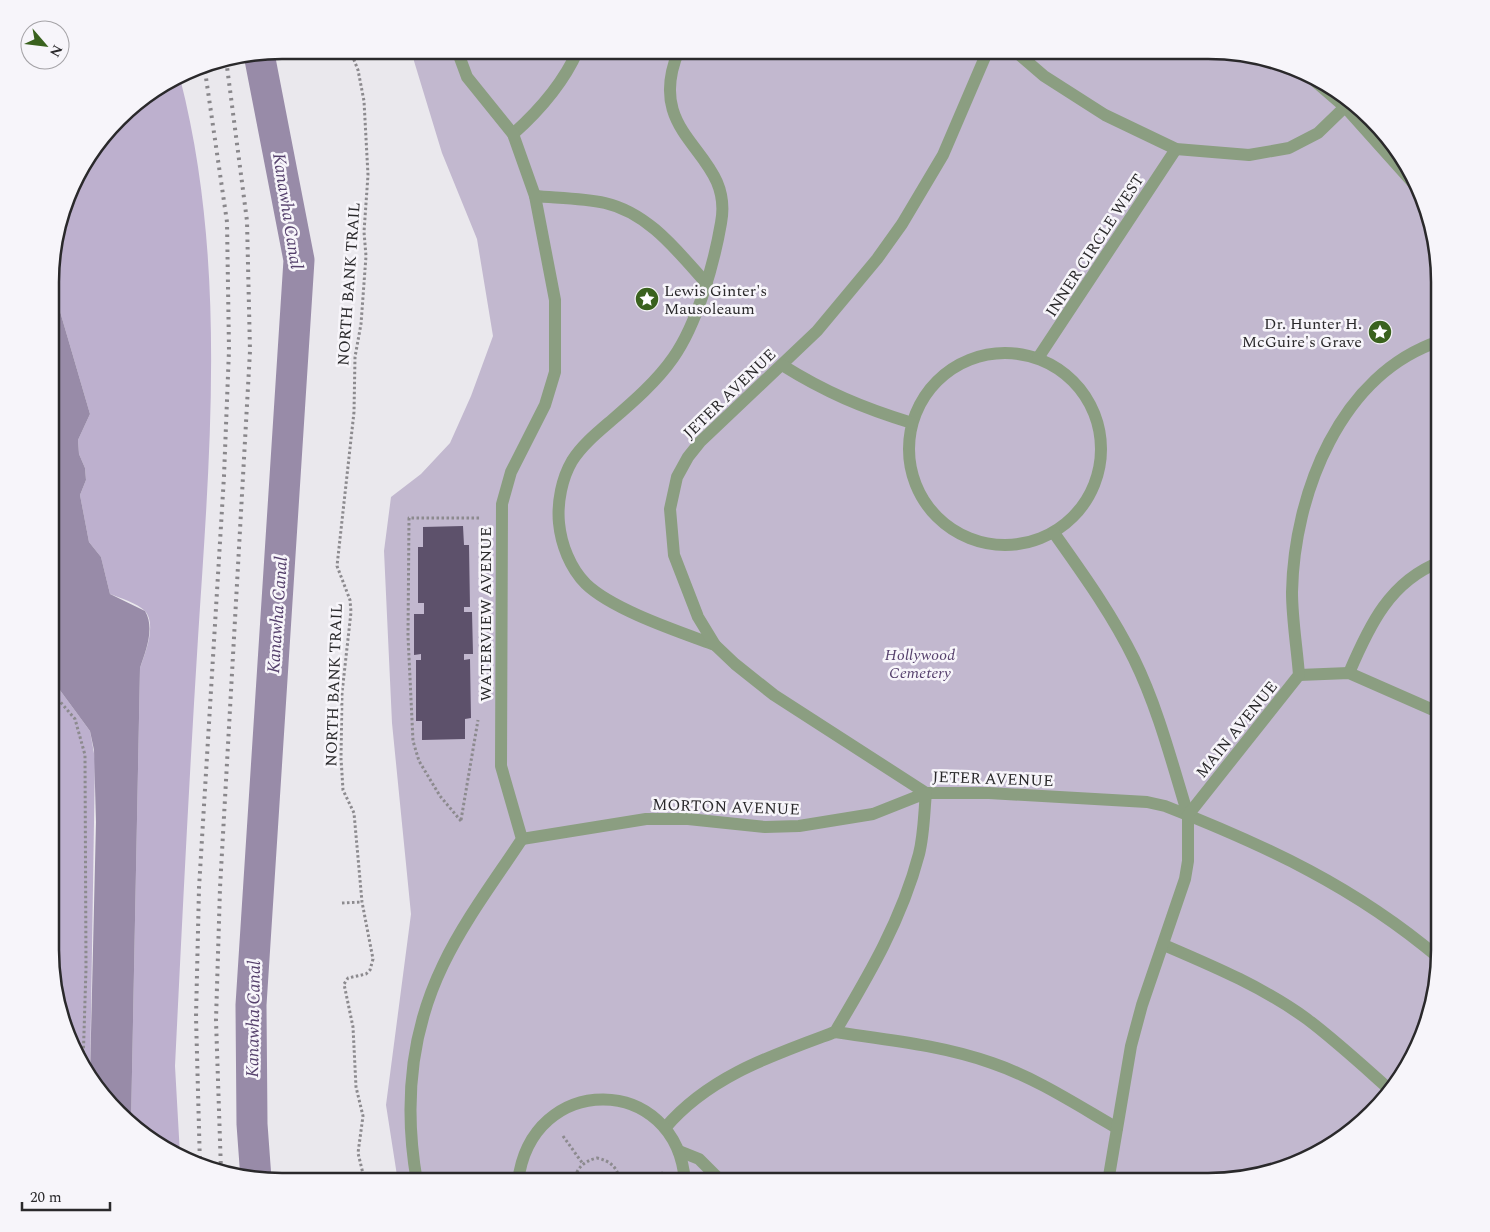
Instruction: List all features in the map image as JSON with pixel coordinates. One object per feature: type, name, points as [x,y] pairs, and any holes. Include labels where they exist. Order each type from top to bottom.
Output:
[{"type":"lane","name":"WATERVIEW AVENUE","points":[[460,59],[467,77],[513,134],[535,196],[555,300],[555,372],[545,405],[512,472],[502,504],[501,766],[522,839]]},
{"type":"lane","points":[[513,134],[537,113],[554,92],[573,59]]},
{"type":"lane","points":[[676,59],[670,81],[672,109],[683,133],[716,179],[722,206],[716,249],[707,284],[680,346],[668,364],[624,410],[589,440],[572,461],[562,486],[558,513],[562,542],[575,570],[586,584],[611,601],[658,623],[716,645]]},
{"type":"lane","name":"JETER AVENUE","points":[[984,59],[948,145],[902,224],[839,306],[782,365],[700,442],[688,457],[673,487],[670,509],[674,555],[698,617],[716,645],[774,695],[926,793],[989,793],[1147,802],[1165,806],[1271,850],[1334,883],[1373,907],[1431,951]]},
{"type":"lane","points":[[1024,59],[1044,76],[1105,115],[1176,149],[1249,154],[1289,148],[1318,133],[1346,106]]},
{"type":"lane","points":[[1354,113],[1398,164]]},
{"type":"lane","name":"INNER CIRCLE WEST","points":[[1038,358],[1176,149]]},
{"type":"lane","points":[[535,196],[605,203],[626,211],[646,223],[665,238],[707,284]]},
{"type":"lane","name":"MAIN AVENUE","points":[[1188,815],[1300,675],[1293,580],[1301,523],[1313,476],[1337,429],[1366,389],[1402,358],[1431,345]]},
{"type":"lane","points":[[996,353],[1017,354],[1038,358],[1063,372],[1083,392],[1096,418],[1101,445],[1098,473],[1087,500],[1069,521],[1054,533],[1019,545],[992,545],[965,538],[942,523],[924,502],[912,477],[908,450],[912,423],[917,409],[932,385],[955,366],[981,355],[996,353]]},
{"type":"lane","points":[[782,365],[830,393],[872,410],[912,423]]},
{"type":"lane","points":[[1054,533],[1095,591],[1134,660],[1154,706],[1188,815],[1186,871],[1177,908],[1142,1005],[1131,1046],[1110,1173]]},
{"type":"lane","points":[[1349,672],[1365,636],[1386,602],[1412,576],[1431,566]]},
{"type":"lane","points":[[1300,675],[1349,672],[1431,709]]},
{"type":"lane","points":[[835,1032],[880,954],[902,907],[919,853],[926,793]]},
{"type":"lane","name":"MORTON AVENUE","points":[[522,839],[646,819],[702,820],[765,827],[808,825],[874,814],[926,793]]},
{"type":"lane","points":[[416,1173],[412,1137],[411,1072],[421,1019],[435,982],[454,944],[522,839]]},
{"type":"lane","points":[[1164,945],[1217,968],[1288,1007],[1316,1027],[1385,1086]]},
{"type":"lane","points":[[665,1128],[691,1101],[723,1080],[767,1057],[835,1032],[930,1046],[994,1063],[1042,1085],[1117,1128]]},
{"type":"lane","points":[[519,1173],[527,1145],[538,1129],[550,1117],[570,1105],[590,1100],[611,1099],[632,1104],[650,1114],[665,1128],[679,1151],[684,1173]]},
{"type":"lane","points":[[679,1151],[699,1159],[713,1173]]},
{"type":"path","name":"NORTH BANK TRAIL","points":[[354,59],[358,70],[364,101],[368,175],[364,232],[366,256],[361,324],[355,357],[354,412],[337,566],[350,600],[351,612],[342,693],[341,758],[343,790],[354,813],[362,902],[372,947],[372,965],[370,970],[361,977],[348,978],[344,984],[353,1027],[356,1087],[363,1116],[358,1153],[363,1173]]},
{"type":"path","points":[[478,714],[461,820],[440,796],[419,761],[413,741],[408,636],[409,518],[502,518]]},
{"type":"path","points":[[59,700],[75,719],[85,756],[86,968],[83,1052]]},
{"type":"path","points":[[342,903],[362,902]]},
{"type":"path","points":[[550,1117],[583,1164]]},
{"type":"path","points":[[576,1173],[583,1164],[597,1158],[605,1160],[616,1169],[617,1173]]},
{"type":"path","points":[[664,1173],[684,1168]]},
{"type":"green space","name":"Hollywood Cemetery","points":[[414,59],[1223,59],[1266,66],[1307,82],[1344,105],[1376,135],[1394,158],[1414,196],[1424,224],[1431,267],[1431,965],[1424,1008],[1408,1049],[1385,1086],[1355,1118],[1332,1136],[1294,1156],[1266,1166],[1223,1173],[397,1173],[386,1105],[411,914],[392,723],[384,551],[391,497],[421,474],[450,443],[471,396],[493,336],[477,239],[442,153]]},
{"type":"shaded area","points":[[181,83],[195,147],[204,217],[210,287],[211,357],[207,498],[175,1066],[180,1148],[158,1136],[131,1115],[140,668],[149,639],[150,624],[142,608],[110,594],[101,557],[89,542],[80,495],[86,480],[85,468],[79,454],[78,440],[90,414],[59,308],[59,267],[66,224],[82,183],[105,146],[135,114],[158,96]]},
{"type":"shaded area","points":[[59,308],[90,414],[78,440],[79,454],[85,468],[86,480],[80,495],[89,542],[101,557],[110,594],[145,611],[149,625],[145,654],[140,668],[131,1115],[105,1086],[90,1064],[96,822],[94,750],[90,731],[59,689]]},
{"type":"shaded area","points":[[59,689],[90,731],[95,759],[90,1064],[76,1036],[66,1008],[59,965]]},
{"type":"building","points":[[463,526],[464,545],[469,545],[470,607],[464,607],[464,612],[472,612],[473,654],[464,654],[464,660],[470,659],[471,718],[465,719],[465,739],[422,740],[422,721],[416,721],[416,660],[421,660],[421,654],[414,655],[414,614],[424,614],[424,603],[418,603],[418,547],[423,547],[423,527]]},
{"type":"waterway","name":"Kanawha Canal","points":[[255,1171],[252,1124],[251,1005],[299,260],[260,60]]},
{"type":"railway","points":[[221,1165],[216,1020],[220,888],[250,351],[247,221],[227,65]]},
{"type":"railway","points":[[200,1157],[196,1017],[199,888],[224,476],[229,350],[227,222],[205,73]]},
{"type":"place","name":"Lewis Ginter's Mausoleaum","points":[[647,299]]},
{"type":"place","name":"Dr. Hunter H. McGuire's Grave","points":[[1380,332]]}]
